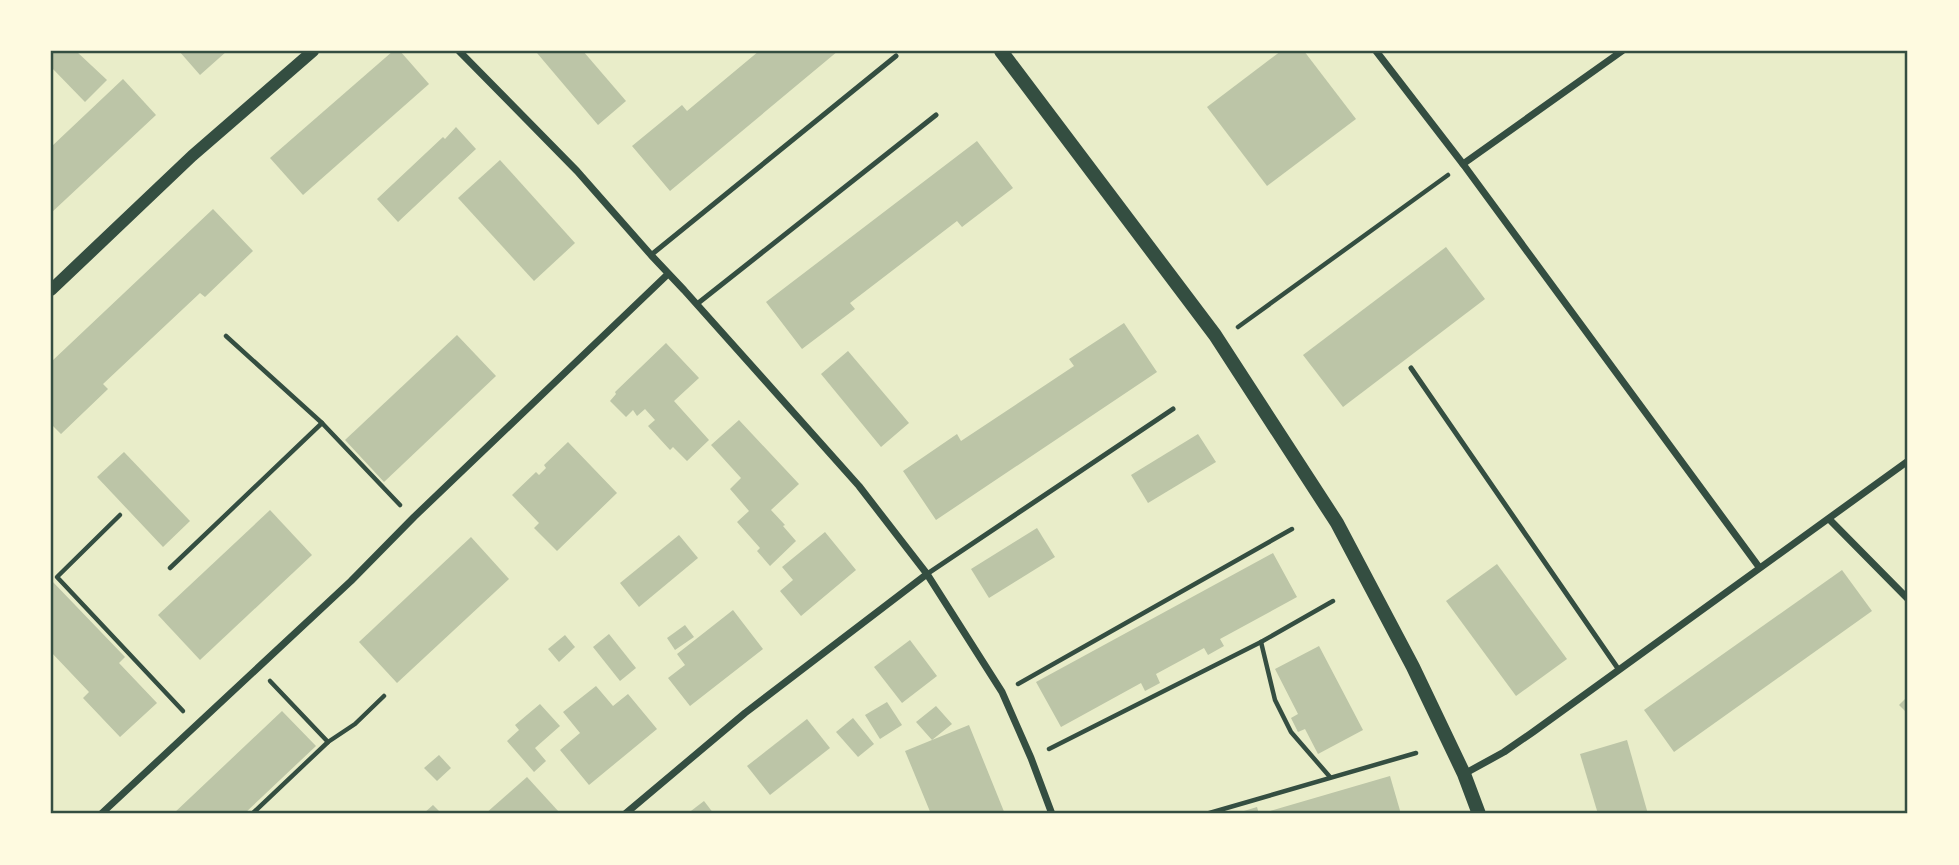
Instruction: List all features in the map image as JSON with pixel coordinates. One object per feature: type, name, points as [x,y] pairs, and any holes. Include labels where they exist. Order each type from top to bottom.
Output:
[{"type":"main road","points":[[1001,51],[1215,335],[1337,523],[1413,667],[1464,774],[1479,814]]},
{"type":"street","points":[[51,290],[192,156],[313,51]]},
{"type":"street","points":[[460,51],[577,171],[697,304],[859,486],[928,574],[1002,692],[1052,814]]},
{"type":"street","points":[[1376,51],[1463,164],[1759,567]]},
{"type":"street","points":[[1463,164],[1622,51]]},
{"type":"street","points":[[102,814],[351,581],[414,517],[668,274]]},
{"type":"street","points":[[1464,774],[1504,752],[1908,461]]},
{"type":"street","points":[[1829,519],[1908,598]]},
{"type":"street","points":[[625,814],[745,713],[928,574]]},
{"type":"lane","points":[[651,255],[896,56]]},
{"type":"lane","points":[[697,304],[936,115]]},
{"type":"lane","points":[[1411,368],[1619,670]]},
{"type":"lane","points":[[928,574],[1173,409]]},
{"type":"path","points":[[1238,327],[1463,164]]},
{"type":"path","points":[[226,336],[322,423],[414,517]]},
{"type":"path","points":[[170,568],[322,423]]},
{"type":"path","points":[[120,515],[57,577],[197,725]]},
{"type":"path","points":[[1002,692],[1292,529]]},
{"type":"path","points":[[1031,758],[1261,642],[1333,601]]},
{"type":"path","points":[[1261,642],[1280,711],[1291,732],[1330,777]]},
{"type":"path","points":[[258,668],[328,742]]},
{"type":"path","points":[[251,814],[328,742],[355,724],[384,696]]},
{"type":"path","points":[[1206,814],[1416,753]]},
{"type":"building","points":[[51,51],[76,51],[107,80],[85,102],[51,67]]},
{"type":"building","points":[[179,51],[227,51],[200,75]]},
{"type":"building","points":[[393,51],[400,51],[429,84],[303,195],[270,158]]},
{"type":"building","points":[[583,51],[626,101],[598,125],[537,53]]},
{"type":"building","points":[[759,51],[838,51],[670,191],[632,146],[682,105],[687,111]]},
{"type":"building","points":[[1281,51],[1304,51],[1356,119],[1267,186],[1207,107]]},
{"type":"building","points":[[123,79],[156,115],[51,213],[51,147]]},
{"type":"building","points":[[456,127],[476,149],[398,222],[377,199]]},
{"type":"building","points":[[977,141],[1013,188],[962,227],[957,221],[850,303],[855,309],[802,349],[766,302]]},
{"type":"building","points":[[500,160],[575,243],[534,281],[458,198]]},
{"type":"building","points":[[213,209],[253,251],[205,297],[200,293],[103,384],[108,389],[61,434],[51,424],[51,362]]},
{"type":"building","points":[[1446,247],[1485,299],[1343,407],[1303,355]]},
{"type":"building","points":[[1124,323],[1157,372],[936,520],[903,471],[957,434],[961,441],[1074,366],[1069,359]]},
{"type":"building","points":[[457,335],[496,376],[384,482],[345,440]]},
{"type":"building","points":[[666,343],[699,378],[674,401],[709,440],[687,461],[673,447],[670,450],[648,426],[655,420],[645,409],[637,416],[633,410],[626,417],[610,401],[615,392]]},
{"type":"building","points":[[848,351],[909,423],[881,447],[821,374]]},
{"type":"building","points":[[739,420],[799,484],[771,510],[796,541],[770,566],[757,551],[760,548],[737,522],[749,511],[730,489],[741,478],[711,445]]},
{"type":"building","points":[[1198,434],[1216,462],[1148,503],[1131,475]]},
{"type":"building","points":[[568,442],[617,493],[557,551],[534,528],[539,523],[512,495],[536,472],[539,475],[546,468],[544,465]]},
{"type":"building","points":[[124,452],[190,521],[163,547],[97,477]]},
{"type":"building","points":[[270,510],[312,555],[200,660],[158,615]]},
{"type":"building","points":[[1037,528],[1055,557],[989,598],[971,569]]},
{"type":"building","points":[[825,532],[856,570],[801,616],[780,591],[793,580],[782,567]]},
{"type":"building","points":[[679,535],[698,558],[639,607],[620,583]]},
{"type":"building","points":[[471,537],[509,579],[397,683],[359,642]]},
{"type":"building","points":[[1273,553],[1297,597],[1220,639],[1224,646],[1208,655],[1204,648],[1156,674],[1160,683],[1145,691],[1141,683],[1061,727],[1036,682]]},
{"type":"building","points":[[1497,564],[1567,659],[1516,696],[1446,601]]},
{"type":"building","points":[[1842,570],[1872,611],[1674,752],[1644,710]]},
{"type":"building","points":[[51,580],[125,657],[119,663],[157,703],[120,737],[83,698],[89,692],[51,652]]},
{"type":"building","points":[[733,610],[763,649],[690,706],[668,678],[685,665],[677,654]]},
{"type":"building","points":[[685,625],[694,637],[675,650],[667,638]]},
{"type":"building","points":[[609,634],[636,668],[620,681],[593,647]]},
{"type":"building","points":[[565,635],[575,647],[559,662],[548,649]]},
{"type":"building","points":[[910,640],[937,676],[902,703],[874,667]]},
{"type":"building","points":[[1319,646],[1363,730],[1318,754],[1305,729],[1298,732],[1291,718],[1298,714],[1275,669]]},
{"type":"building","points":[[596,686],[613,706],[628,694],[657,729],[589,785],[560,750],[580,733],[563,712]]},
{"type":"building","points":[[1908,696],[1908,714],[1899,705]]},
{"type":"building","points":[[887,702],[902,725],[880,739],[865,715]]},
{"type":"building","points":[[540,704],[560,726],[535,748],[546,761],[534,772],[507,741],[519,730],[515,725]]},
{"type":"building","points":[[936,706],[952,724],[932,740],[916,722]]},
{"type":"building","points":[[282,711],[316,746],[244,814],[173,814]]},
{"type":"building","points":[[853,718],[874,744],[858,757],[836,732]]},
{"type":"building","points":[[807,719],[830,748],[770,795],[747,766]]},
{"type":"building","points":[[969,725],[1005,814],[931,814],[905,751]]},
{"type":"building","points":[[1627,740],[1648,814],[1598,814],[1580,754]]},
{"type":"building","points":[[439,755],[451,768],[437,781],[424,768]]},
{"type":"building","points":[[1390,776],[1401,814],[1260,814]]},
{"type":"building","points":[[527,777],[559,812],[557,814],[485,814]]},
{"type":"building","points":[[704,801],[714,814],[687,814]]},
{"type":"building","points":[[433,805],[442,814],[423,814]]},
{"type":"building","points":[[1257,807],[1259,814],[1234,814]]}]
